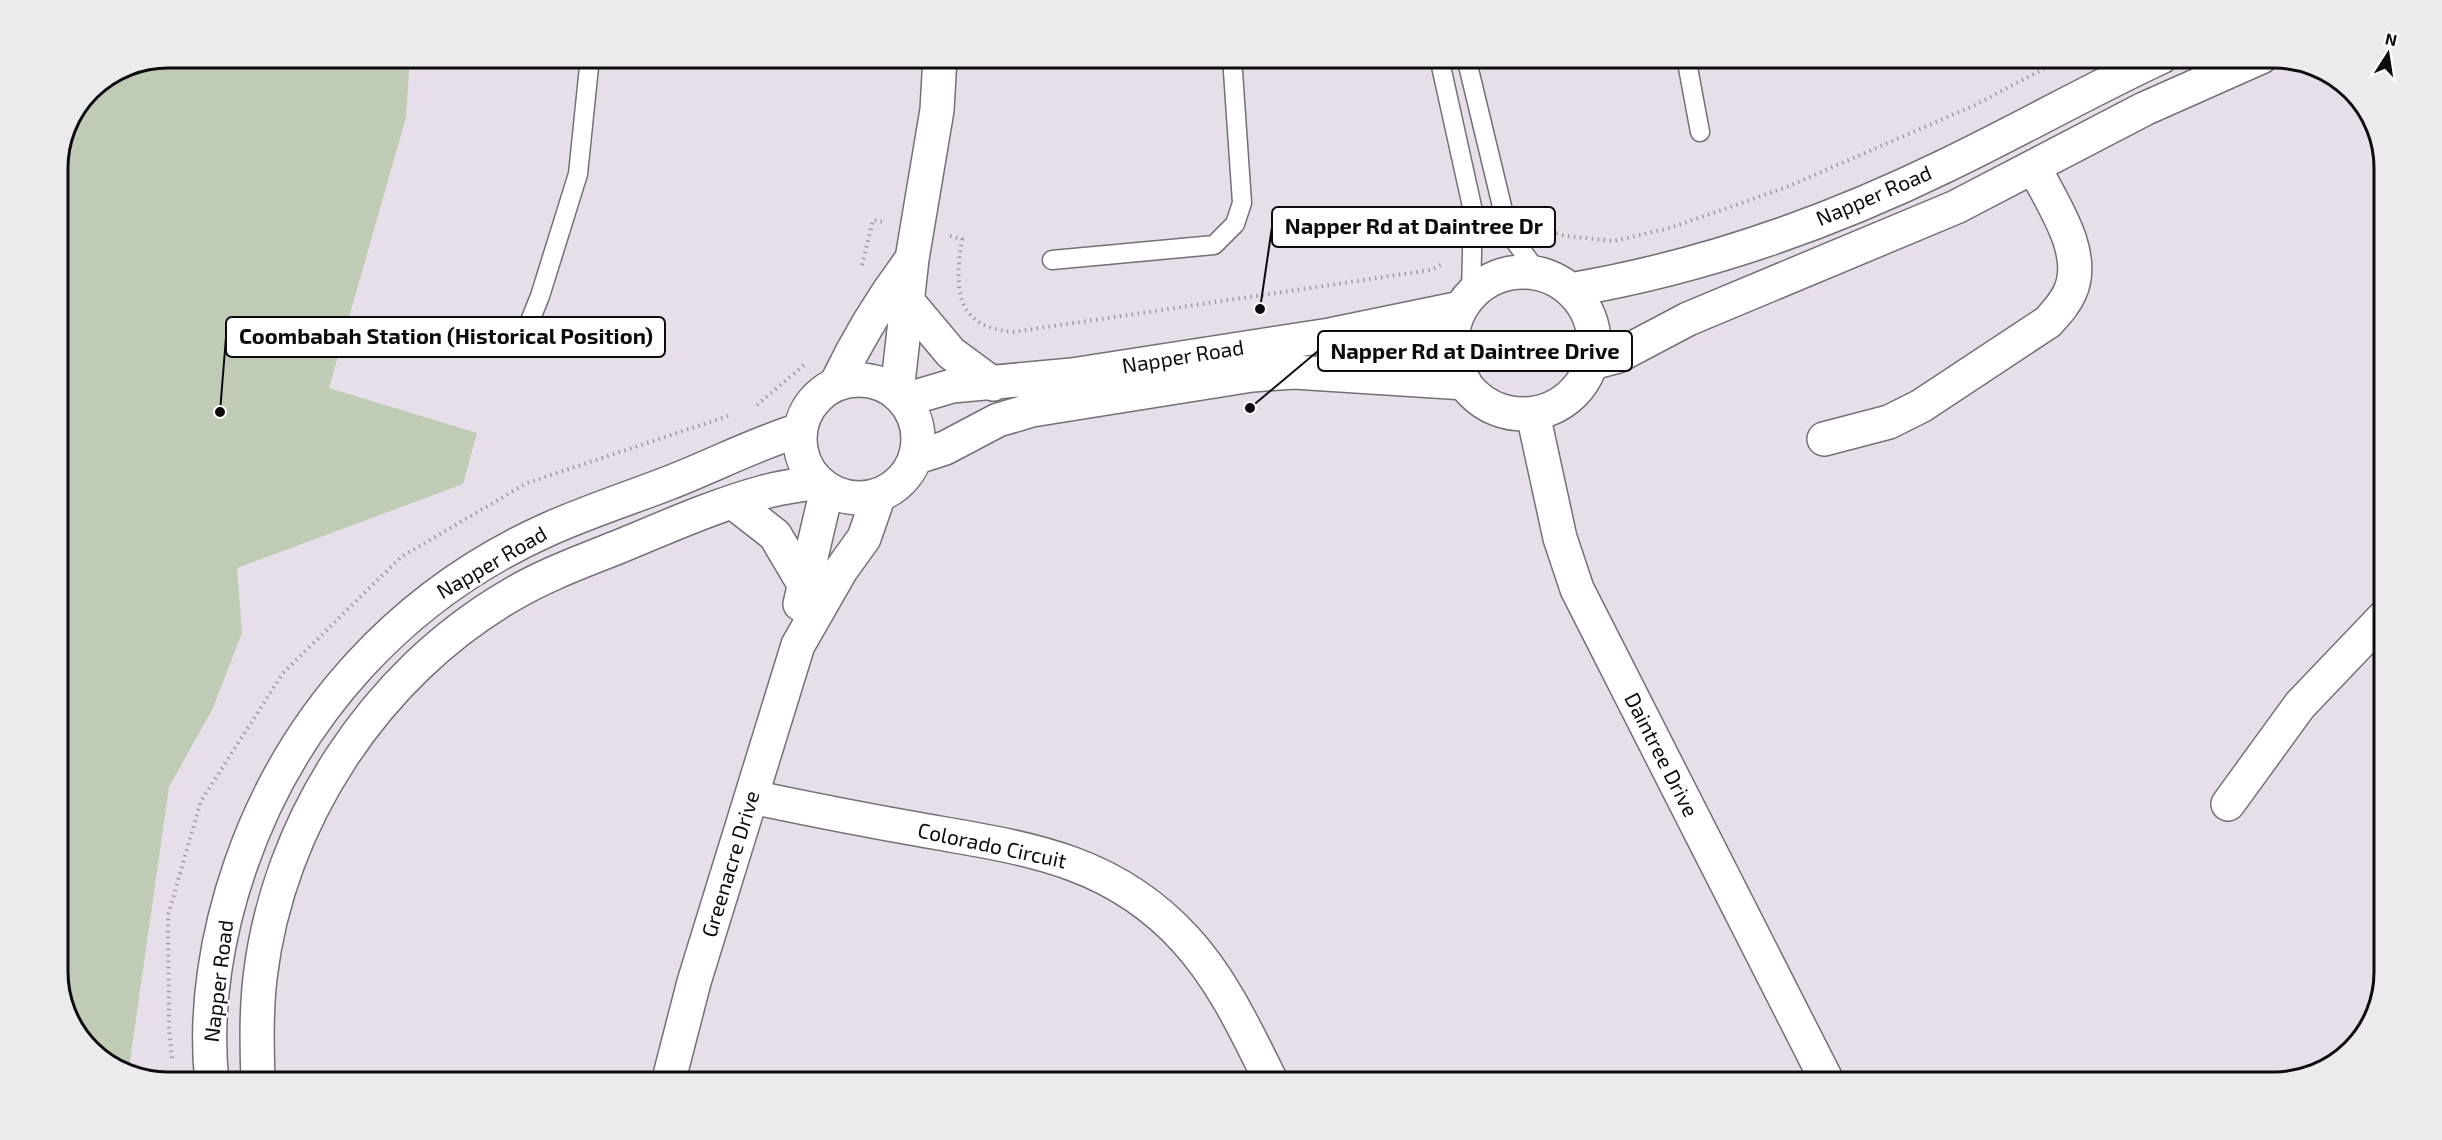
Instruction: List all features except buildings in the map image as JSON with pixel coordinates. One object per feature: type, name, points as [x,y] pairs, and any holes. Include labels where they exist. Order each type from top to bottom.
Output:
[{"type":"main road","points":[[901,396],[915,243],[937,110],[939,68]]},
{"type":"main road","name":"Napper Road","points":[[1570,290],[1625,281],[1771,237],[1845,209],[1945,166],[2139,68]]},
{"type":"main road","name":"Napper Road","points":[[1592,363],[1618,356],[1688,319],[1956,207],[2145,109],[2236,68]]},
{"type":"main road","points":[[1824,439],[1889,422],[1921,406],[2048,322],[2063,305],[2071,291],[2074,273],[2073,254],[2068,238],[2034,167]]},
{"type":"main road","points":[[836,384],[851,352],[915,243]]},
{"type":"main road","points":[[1520,273],[1539,274],[1556,280],[1570,290],[1584,305],[1592,323],[1594,343],[1592,363],[1584,381],[1570,397],[1553,408],[1533,414],[1514,414],[1495,409],[1478,398],[1465,384],[1456,366],[1452,346],[1454,327],[1466,302],[1485,283],[1502,276],[1520,273]]},
{"type":"main road","name":"Napper Road","points":[[901,396],[952,386],[1072,375],[1330,335],[1466,302]]},
{"type":"main road","points":[[909,303],[951,353],[993,384]]},
{"type":"main road","name":"Napper Road","points":[[917,457],[945,448],[998,420],[1032,411],[1252,375],[1294,372],[1341,373],[1465,384]]},
{"type":"main road","points":[[851,380],[867,380],[883,384],[901,396],[916,418],[919,437],[917,457],[908,473],[896,487],[879,495],[861,499],[844,496],[822,485],[806,467],[800,430],[807,411],[819,394],[836,384],[851,380]]},
{"type":"main road","name":"Daintree Drive","points":[[1533,414],[1560,538],[1577,589],[1822,1072]]},
{"type":"main road","name":"Napper Road","points":[[213,1072],[211,1014],[218,949],[232,892],[253,829],[277,778],[307,729],[344,680],[389,633],[436,594],[484,563],[548,530],[800,430]]},
{"type":"main road","name":"Napper Road","points":[[258,1072],[260,977],[270,924],[305,818],[360,730],[406,676],[460,628],[512,594],[678,522],[764,492],[822,485]]},
{"type":"main road","name":"Greenacre Drive","points":[[798,645],[800,602],[822,485]]},
{"type":"main road","name":"Greenacre Drive","points":[[671,1072],[694,982],[798,645],[841,570],[864,538],[879,495]]},
{"type":"main road","points":[[734,503],[775,535],[804,584]]},
{"type":"main road","points":[[2228,804],[2300,705],[2374,628]]},
{"type":"main road","name":"Colorado Circuit","points":[[752,797],[1047,853],[1114,881],[1147,902],[1185,938],[1212,972],[1266,1072]]},
{"type":"lane","points":[[524,336],[540,296],[578,174],[589,68]]},
{"type":"lane","points":[[1052,260],[1214,245],[1234,224],[1242,203],[1233,68]]},
{"type":"lane","points":[[1441,68],[1473,211],[1466,302]]},
{"type":"lane","points":[[1469,68],[1500,203],[1511,234],[1539,274]]},
{"type":"lane","points":[[1688,68],[1700,132]]},
{"type":"lane","points":[[1456,135],[1484,128]]},
{"type":"path","points":[[1511,234],[1541,227],[1566,236],[1614,241],[1670,228],[1787,187],[1975,105],[2045,68]]},
{"type":"path","points":[[861,269],[873,220],[915,243],[962,239],[957,277],[961,302],[983,326],[993,331],[1013,332],[1431,270],[1445,263],[1451,249],[1472,244]]},
{"type":"path","points":[[765,400],[812,357]]},
{"type":"green space","points":[[409,68],[406,117],[329,388],[477,433],[463,484],[237,568],[242,633],[213,708],[169,787],[129,1065],[107,1052],[88,1033],[73,1004],[68,979],[68,161],[71,142],[88,107],[102,92],[118,81],[148,69]]},
{"type":"place","name":"Napper Rd at Daintree Dr","points":[[1260,309]]},
{"type":"place","name":"Napper Rd at Daintree Drive","points":[[1250,408]]},
{"type":"place","name":"Coombabah Station (Historical Position)","points":[[220,412]]}]
